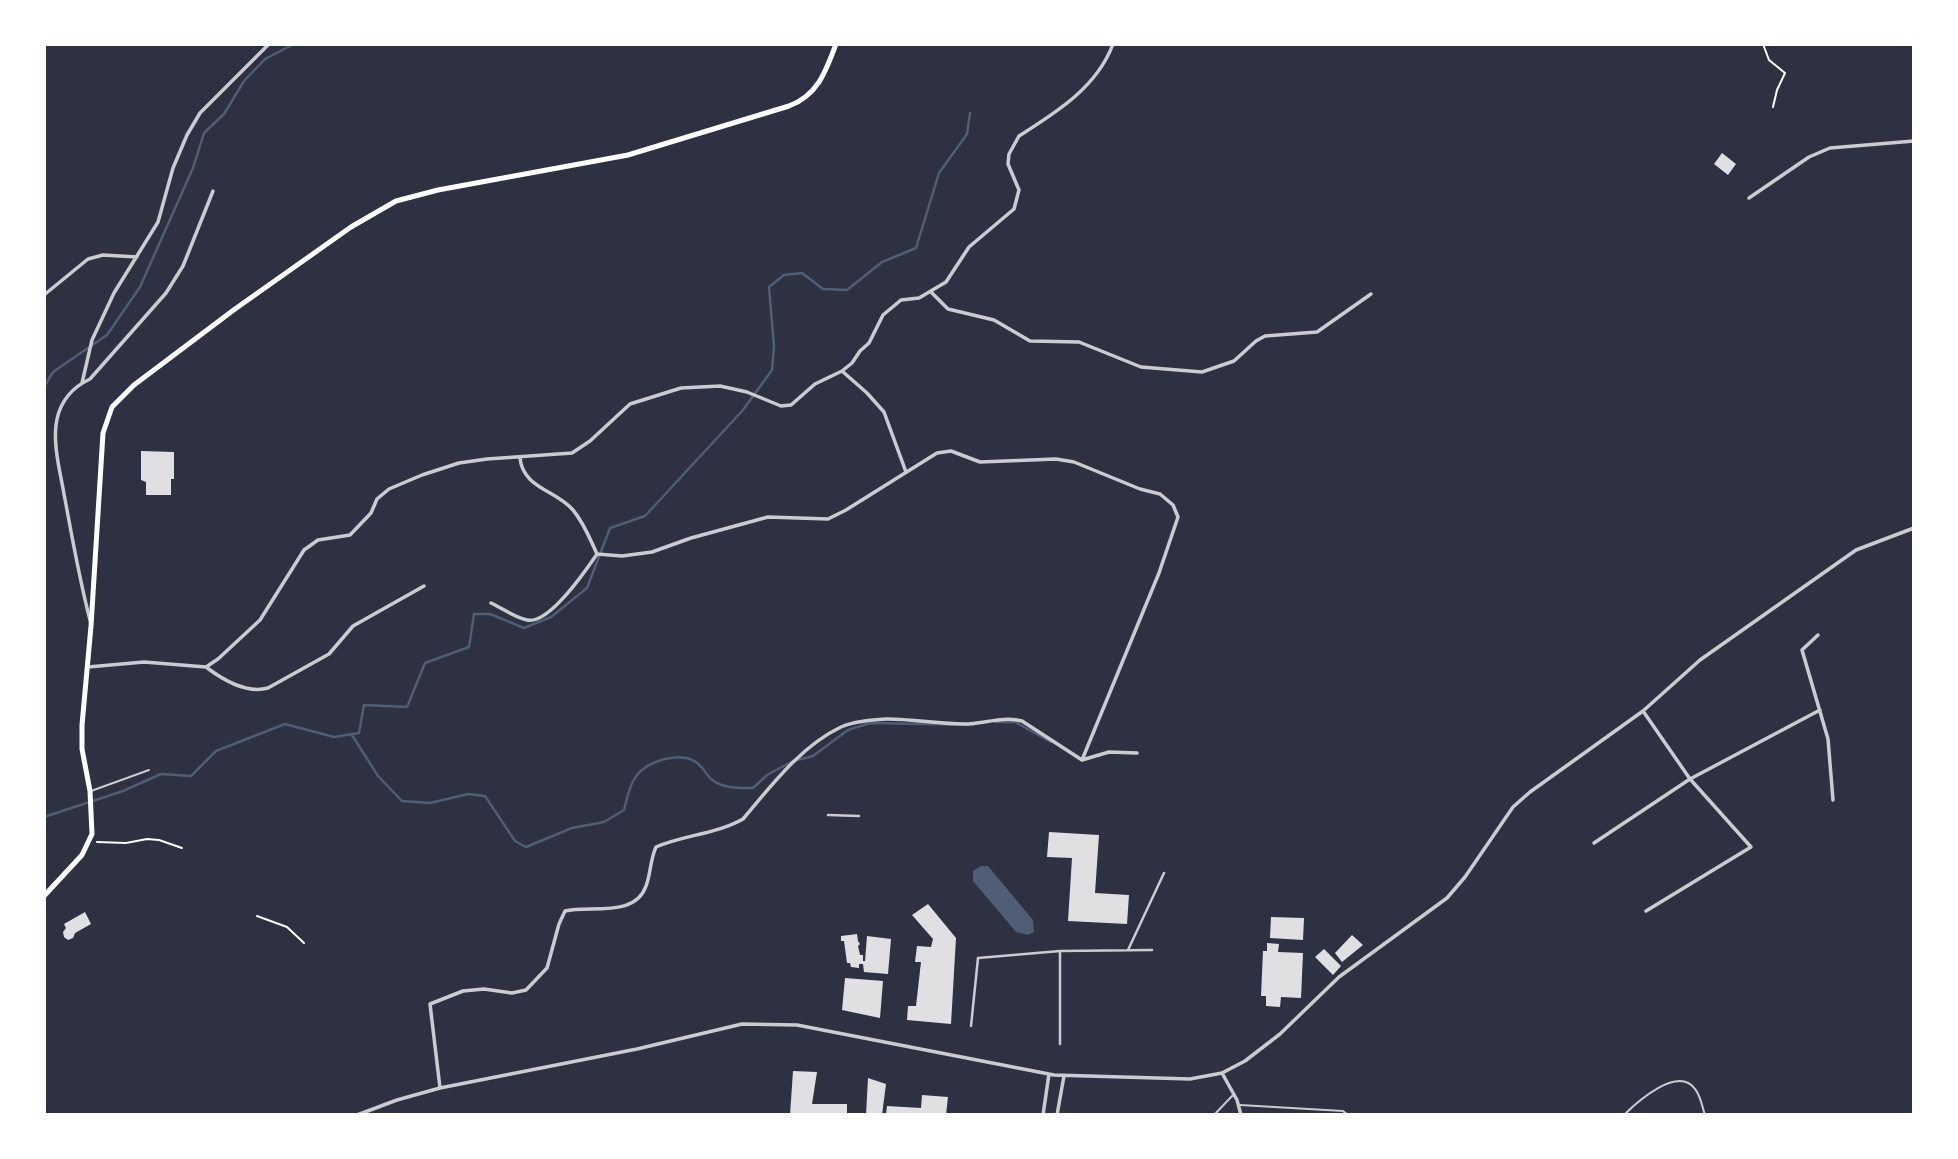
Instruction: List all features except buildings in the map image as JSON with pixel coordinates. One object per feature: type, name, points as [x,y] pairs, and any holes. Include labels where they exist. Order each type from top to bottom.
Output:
[{"type":"main road","points":[[44,896],[82,855],[93,826],[82,750],[103,433],[112,407],[134,385],[235,309],[369,215],[396,201],[438,190],[628,155],[789,106],[810,94],[822,79],[836,44]]},
{"type":"street","points":[[82,383],[92,340],[114,293],[158,222],[173,168],[187,135],[200,113],[269,44]]},
{"type":"street","points":[[206,667],[260,620],[304,550],[318,540],[350,535],[371,513],[377,499],[389,489],[422,474],[458,463],[572,453],[590,441],[630,404],[681,388],[720,386],[747,392],[781,406],[791,405],[815,384],[842,371],[869,343],[883,315],[901,300],[919,298],[946,282],[969,247],[1014,209],[1019,190],[1008,163],[1013,144],[1020,136],[1080,94],[1105,61],[1114,44]]},
{"type":"street","points":[[1749,198],[1810,157],[1830,148],[1914,141]]},
{"type":"street","points":[[91,626],[76,560],[57,441],[57,420],[63,400],[90,379],[166,293],[183,266],[213,191]]},
{"type":"street","points":[[44,295],[88,259],[103,255],[137,257]]},
{"type":"street","points":[[930,292],[948,309],[994,320],[1030,341],[1079,342],[1141,367],[1202,372],[1234,361],[1265,336],[1318,332],[1371,294]]},
{"type":"street","points":[[842,371],[884,412],[906,472]]},
{"type":"street","points":[[597,554],[622,556],[652,552],[691,538],[768,517],[828,519],[937,453],[951,451],[980,463],[1056,459],[1074,462],[1140,489],[1160,494],[1173,505],[1178,517],[1160,573],[1082,760]]},
{"type":"street","points":[[520,457],[525,473],[535,485],[552,493],[571,508],[587,531],[597,554]]},
{"type":"street","points":[[357,1115],[440,1088],[637,1049],[742,1024],[797,1025],[1049,1074],[1190,1079],[1222,1073],[1245,1061],[1272,1041],[1339,977],[1447,898],[1465,877],[1513,807],[1530,792],[1643,712],[1700,660],[1856,550],[1914,528]]},
{"type":"street","points":[[491,603],[528,620],[537,619],[560,602],[597,554]]},
{"type":"street","points":[[87,667],[144,662],[206,667],[223,680],[261,690],[329,654],[354,626],[424,586]]},
{"type":"street","points":[[1818,635],[1801,650],[1828,739],[1833,800]]},
{"type":"street","points":[[1594,843],[1690,779],[1820,710]]},
{"type":"street","points":[[1643,712],[1690,779],[1751,847],[1646,911]]},
{"type":"street","points":[[440,1088],[430,1004],[463,991],[484,989],[512,993],[526,990],[547,968],[565,911],[629,905],[640,897],[646,886],[650,858],[656,847],[733,825],[743,818],[790,765],[841,727],[863,721],[890,719],[965,724],[1013,719],[1023,721],[1082,760],[1109,752],[1137,753]]},
{"type":"street","points":[[828,815],[859,816]]},
{"type":"street","points":[[1128,950],[1164,873]]},
{"type":"street","points":[[971,1026],[978,958],[1060,951],[1152,950]]},
{"type":"street","points":[[1060,951],[1060,1044]]},
{"type":"street","points":[[1222,1073],[1241,1115]]},
{"type":"street","points":[[1043,1115],[1049,1074]]},
{"type":"street","points":[[1057,1115],[1064,1075]]},
{"type":"lane","points":[[90,793],[149,770]]},
{"type":"lane","points":[[1624,1115],[1651,1092],[1678,1081],[1691,1084],[1696,1089],[1704,1115]]},
{"type":"lane","points":[[1214,1115],[1233,1094]]},
{"type":"lane","points":[[1238,1105],[1343,1111],[1348,1115]]},
{"type":"path","points":[[1763,44],[1769,60],[1785,73],[1773,107]]},
{"type":"path","points":[[89,842],[126,843],[147,839],[182,848]]},
{"type":"path","points":[[257,916],[287,927],[304,943]]},
{"type":"water","points":[[981,866],[988,866],[1033,920],[1034,932],[1028,935],[1016,932],[973,881],[973,871]]},
{"type":"waterway","points":[[44,387],[53,372],[107,335],[140,287],[193,168],[204,133],[224,114],[244,81],[265,59],[294,44]]},
{"type":"waterway","points":[[44,817],[123,791],[161,774],[191,776],[216,751],[285,724],[334,737],[359,733],[364,705],[407,707],[425,663],[469,647],[474,614],[490,614],[524,628],[551,617],[587,588],[610,528],[645,516],[743,410],[772,370],[774,346],[769,287],[784,275],[802,273],[823,289],[847,290],[882,262],[916,248],[939,173],[967,134],[970,113]]},
{"type":"waterway","points":[[996,722],[1015,722],[1051,742]]},
{"type":"waterway","points":[[352,735],[378,776],[402,801],[430,803],[468,794],[485,796],[515,841],[526,847],[572,828],[604,822],[624,810],[629,791],[640,771],[665,759],[689,759],[698,763],[711,779],[721,785],[753,788],[767,775],[793,761],[813,756],[848,730],[870,723],[973,725]]}]
